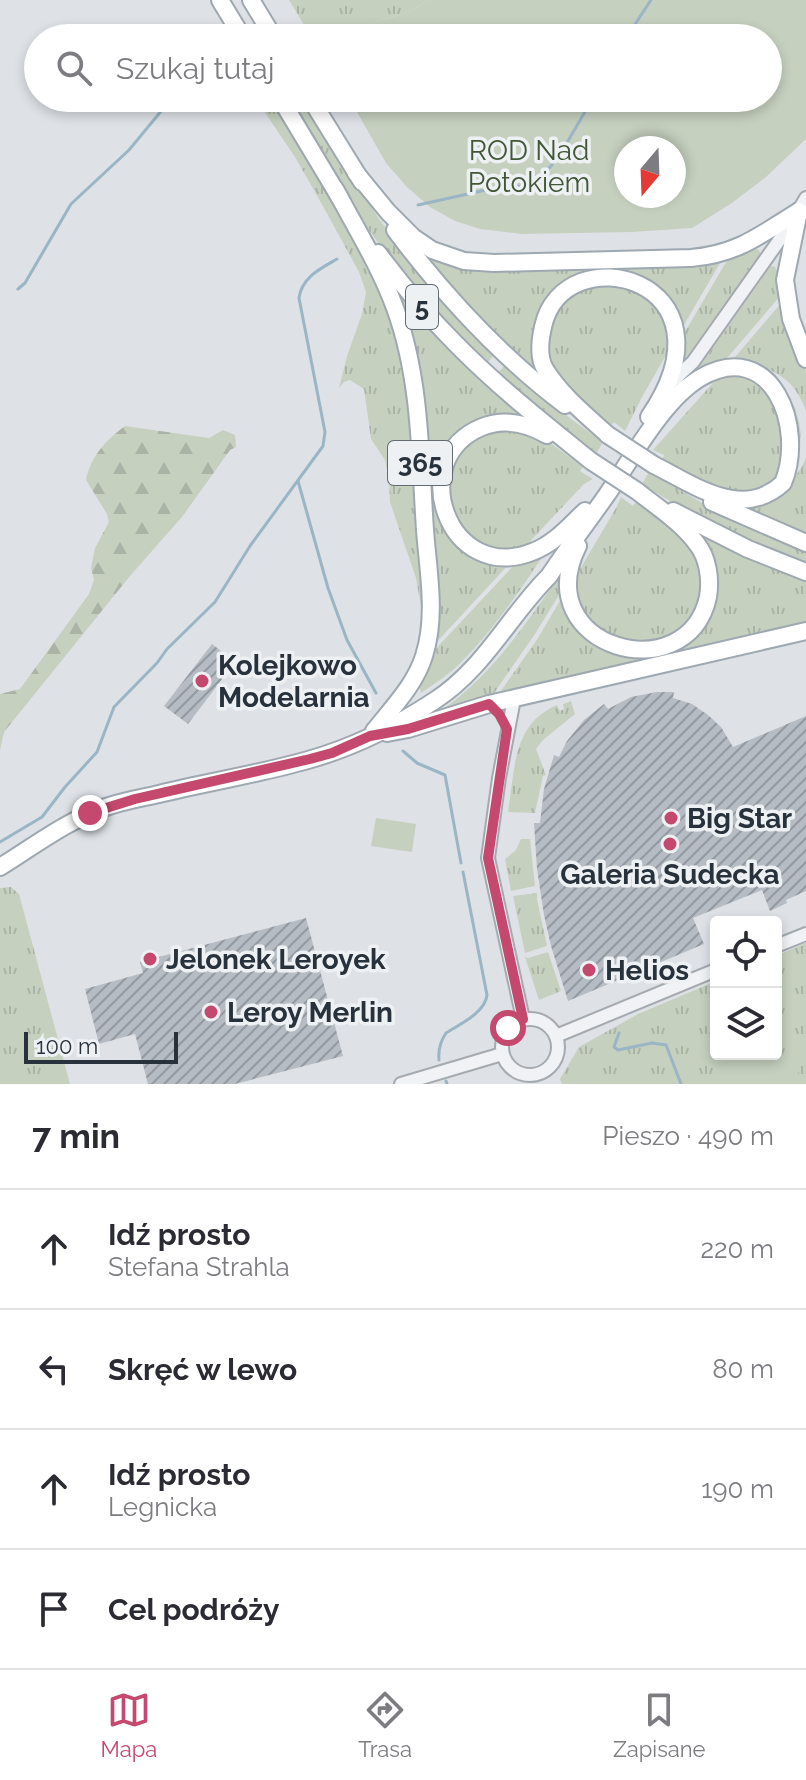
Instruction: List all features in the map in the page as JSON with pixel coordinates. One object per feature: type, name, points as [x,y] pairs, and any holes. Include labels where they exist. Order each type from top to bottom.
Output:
[{"type":"main road","points":[[220,0],[235,24]]},
{"type":"main road","points":[[251,0],[266,24]]},
{"type":"main road","name":"5","points":[[288,112],[370,242],[408,292],[453,342],[527,409],[591,461],[637,491],[722,537],[806,572]]},
{"type":"main road","name":"5","points":[[319,112],[356,173],[414,256],[469,319],[547,391],[608,435],[713,502],[806,543]]},
{"type":"main road","points":[[356,173],[413,237],[440,253],[478,263],[714,256],[747,244],[802,205]]},
{"type":"main road","name":"365","points":[[335,189],[386,286],[408,353],[417,418],[430,598],[430,631],[421,664],[407,688],[370,736]]},
{"type":"main road","points":[[802,205],[785,280],[791,319],[806,359]]},
{"type":"main road","points":[[608,435],[566,396],[542,362],[541,339],[547,314],[556,300],[575,285],[596,277],[630,281],[651,291],[664,305],[676,329],[677,353],[662,407]]},
{"type":"main road","points":[[654,465],[717,495],[735,500],[754,499],[777,488],[794,471],[802,455],[804,422],[792,394],[776,379],[756,369],[721,369],[697,380],[662,407]]},
{"type":"main road","name":"365","points":[[0,867],[76,820],[104,808],[332,753],[433,702],[462,679],[495,644],[549,576],[662,407]]},
{"type":"main road","points":[[589,513],[543,547],[520,556],[496,557],[474,549],[453,529],[443,506],[442,479],[448,459],[464,439],[486,426],[505,422],[533,427],[591,461]]},
{"type":"main road","points":[[589,513],[569,573],[570,597],[580,619],[594,634],[624,648],[642,650],[673,642],[691,628],[704,608],[709,587],[707,564],[699,546],[682,527],[637,491]]},
{"type":"main road","name":"365","points":[[370,736],[408,729],[489,704],[806,631]]},
{"type":"street","points":[[662,407],[687,379],[693,362],[802,205]]},
{"type":"street","points":[[514,699],[488,858],[523,1019]]},
{"type":"street","points":[[489,704],[507,729]]},
{"type":"street","points":[[782,944],[806,934]]},
{"type":"street","points":[[556,1036],[710,972]]},
{"type":"street","points":[[523,1019],[539,1020],[556,1036],[557,1054],[542,1079],[513,1069],[502,1054],[508,1028],[523,1019]]},
{"type":"street","points":[[401,1084],[502,1054]]},
{"type":"green space","points":[[289,0],[430,0],[406,13],[369,24],[304,24]]},
{"type":"green space","name":"ROD Nad Potokiem","points":[[430,0],[806,0],[806,139],[766,177],[692,228],[522,234],[480,229],[455,221],[430,207],[407,187],[386,163],[357,112],[782,112],[782,24],[369,24],[406,13]]},
{"type":"green space","points":[[264,112],[282,112],[377,276],[391,310],[407,370],[426,623],[417,662],[404,686],[386,707],[387,700],[415,663],[422,612],[416,578],[390,502],[385,460],[371,439],[364,389],[350,380],[339,388],[366,292],[359,272],[295,157]]},
{"type":"green space","points":[[294,112],[313,112],[379,219],[410,259],[495,354],[485,365],[382,249]]},
{"type":"green space","points":[[419,248],[430,254],[723,258],[681,330],[640,279],[558,292],[538,374],[457,297]]},
{"type":"green space","points":[[752,248],[759,250],[761,255],[685,364],[682,364],[682,337],[729,257]]},
{"type":"green space","points":[[771,266],[780,276],[781,295],[722,364],[694,374]]},
{"type":"green space","points":[[392,283],[524,417],[453,443],[444,525],[511,562],[434,645],[422,418]]},
{"type":"green space","points":[[591,283],[629,286],[661,308],[673,343],[625,431],[614,422],[611,426],[556,382],[545,347],[556,309]]},
{"type":"green space","points":[[782,302],[789,330],[806,372],[806,411],[794,388],[777,374],[755,365],[730,363]]},
{"type":"green space","points":[[506,364],[603,442],[596,454],[496,375]]},
{"type":"green space","points":[[739,372],[779,387],[788,396],[795,408],[801,436],[796,458],[768,488],[729,495],[662,460],[664,455],[653,450],[720,375]]},
{"type":"green space","points":[[125,426],[209,438],[223,430],[235,435],[236,447],[230,450],[182,517],[130,576],[4,732],[0,750],[0,694],[20,689],[89,594],[94,580],[91,568],[95,548],[109,522],[86,480],[100,450]]},
{"type":"green space","points":[[504,427],[545,439],[583,467],[580,471],[593,479],[584,484],[521,551],[489,550],[456,526],[446,492],[456,455],[474,437]]},
{"type":"green space","points":[[806,457],[806,536],[742,509],[789,484]]},
{"type":"green space","points":[[649,472],[711,508],[806,550],[806,565],[722,528],[662,496],[642,484]]},
{"type":"green space","points":[[621,497],[633,506],[636,502],[673,524],[693,544],[704,586],[687,625],[658,642],[613,640],[584,617],[573,581]]},
{"type":"green space","points":[[696,531],[806,579],[806,626],[498,695],[564,594],[572,614],[642,655],[706,616]]},
{"type":"green space","points":[[543,556],[477,645],[452,671],[421,693],[418,681],[429,656],[517,562]]},
{"type":"green space","points":[[562,572],[564,587],[490,699],[442,712],[493,664]]},
{"type":"green space","points":[[571,701],[575,714],[536,749],[546,775],[543,776],[535,813],[508,812],[518,750],[524,736],[542,713],[557,705],[560,711],[564,709],[563,704]]},
{"type":"green space","points":[[376,818],[416,824],[412,852],[371,846]]},
{"type":"green space","points":[[521,839],[530,839],[535,886],[511,891],[505,859],[516,850]]},
{"type":"green space","points":[[11,887],[19,894],[70,1084],[0,1084],[0,888]]},
{"type":"green space","points":[[537,893],[547,946],[525,953],[513,896]]},
{"type":"green space","points":[[806,943],[806,1084],[562,1084],[560,1079],[579,1047],[638,1014],[710,984],[710,1060],[782,1060],[782,953]]},
{"type":"green space","points":[[548,952],[561,991],[539,1000],[525,957]]},
{"type":"green space","points":[[782,1058],[800,1061],[796,1084],[736,1084],[741,1060]]},
{"type":"building","name":"Kolejkowo Modelarnia","points":[[212,644],[235,662],[188,724],[164,706]]},
{"type":"building","name":"Galeria Sudecka","points":[[674,692],[673,698],[692,704],[708,715],[721,727],[733,747],[806,716],[806,891],[770,911],[762,890],[693,918],[704,944],[568,1001],[544,915],[534,823],[540,823],[544,789],[554,755],[559,757],[584,720],[604,704],[608,709],[631,697]]},
{"type":"building","name":"Leroy Merlin","points":[[306,918],[343,1056],[235,1084],[148,1084],[135,1034],[99,1044],[85,989],[143,973],[140,962]]},
{"type":"waterway","points":[[635,24],[651,0]]},
{"type":"waterway","points":[[18,289],[25,283],[71,204],[129,150],[160,112]]},
{"type":"waterway","points":[[418,205],[540,180],[561,153],[585,112]]},
{"type":"waterway","points":[[0,842],[42,817],[97,752],[114,707],[215,602],[250,546],[323,446],[325,432],[299,298],[308,279],[337,259]]},
{"type":"waterway","points":[[298,481],[328,588],[347,640],[376,693]]},
{"type":"waterway","points":[[403,751],[417,763],[445,775],[461,863]]},
{"type":"waterway","points":[[439,1060],[440,1046],[446,1033],[477,1013],[487,995],[463,872]]},
{"type":"waterway","points":[[619,1033],[614,1047],[618,1050],[652,1043],[666,1045],[681,1084]]},
{"type":"place","name":"Kolejkowo Modelarnia","points":[[202,681]]},
{"type":"place","name":"Big Star","points":[[671,818]]},
{"type":"place","name":"Galeria Sudecka","points":[[670,844]]},
{"type":"place","name":"Jelonek Leroyek","points":[[150,959]]},
{"type":"place","name":"Helios","points":[[589,970]]},
{"type":"place","name":"Leroy Merlin","points":[[211,1012]]},
{"type":"route","points":[[90,813],[135,799],[332,753],[370,736],[408,729],[489,704],[507,729],[488,858],[523,1019],[508,1028]]}]
